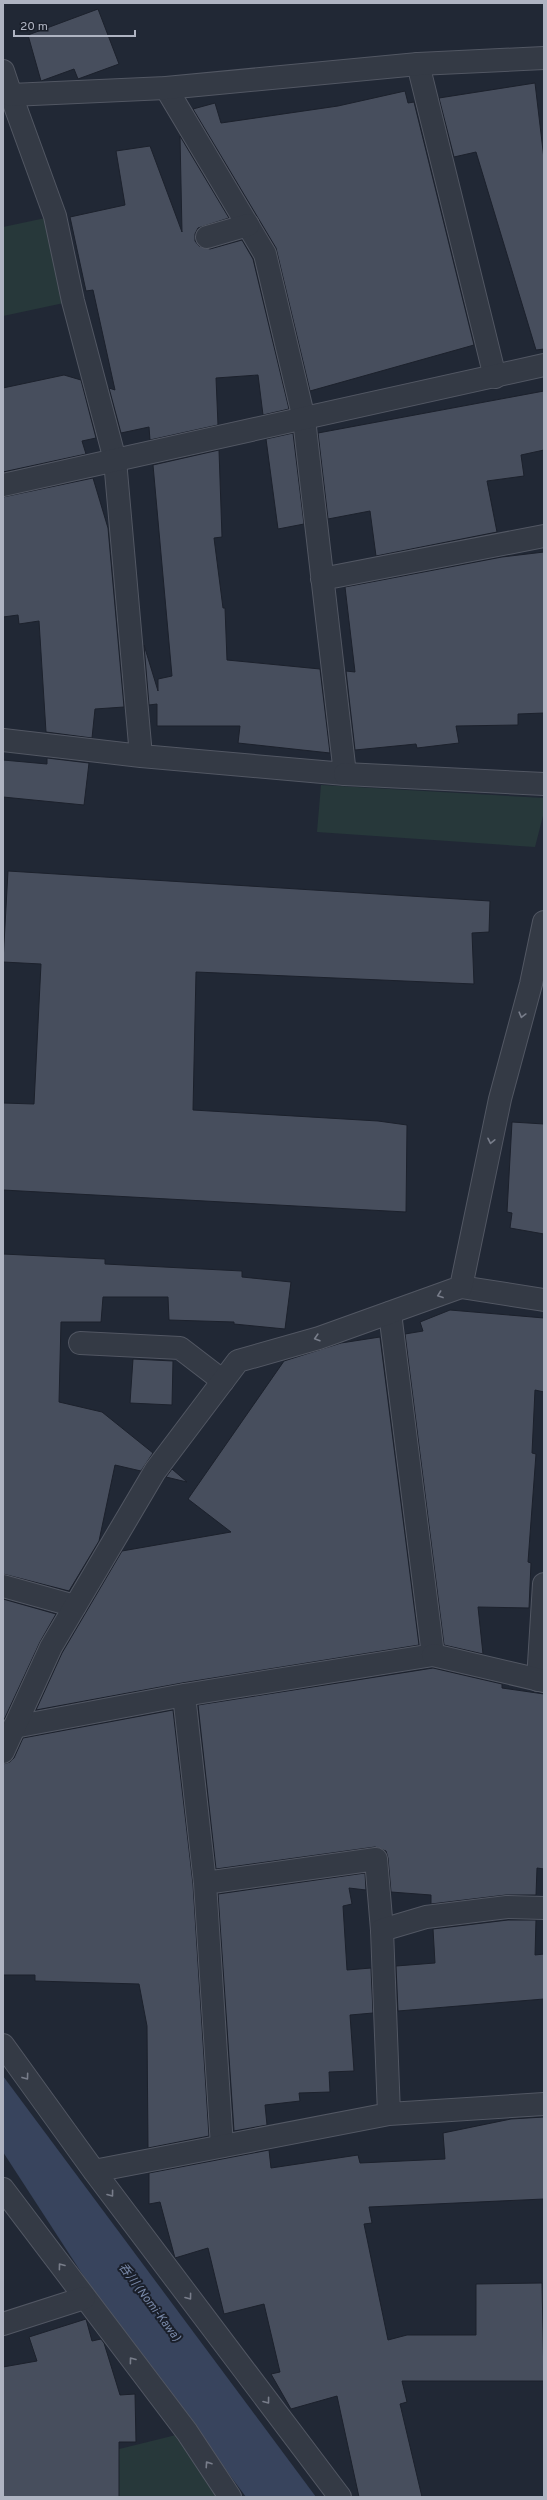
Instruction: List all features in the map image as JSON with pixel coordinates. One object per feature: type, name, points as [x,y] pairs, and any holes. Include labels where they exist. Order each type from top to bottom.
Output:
[{"type":"street","points":[[11,95],[166,88],[418,64],[544,58]]},
{"type":"street","points":[[418,64],[495,377]]},
{"type":"street","points":[[3,71],[54,216],[73,301],[115,460],[141,756]]},
{"type":"street","points":[[166,88],[265,254],[304,419],[345,774]]},
{"type":"street","points":[[207,237],[248,225]]},
{"type":"street","points":[[3,484],[544,365]]},
{"type":"street","points":[[322,579],[544,536]]},
{"type":"street","points":[[3,740],[141,756],[345,774],[544,784]]},
{"type":"street","points":[[461,1287],[500,1099],[537,984],[544,922]]},
{"type":"street","points":[[3,1752],[51,1647],[155,1471],[238,1361],[319,1338],[461,1287],[544,1300]]},
{"type":"street","points":[[390,1313],[433,1655]]},
{"type":"street","points":[[80,1343],[180,1348],[223,1381]]},
{"type":"street","points":[[14,1727],[184,1695],[433,1655],[541,1680],[544,1584]]},
{"type":"street","points":[[3,1586],[75,1606]]},
{"type":"street","points":[[184,1695],[205,1883],[222,2146]]},
{"type":"street","points":[[205,1883],[376,1859],[382,1930],[389,2114]]},
{"type":"street","points":[[382,1930],[426,1917],[508,1907],[544,1908]]},
{"type":"street","points":[[3,2046],[94,2171],[340,2497]]},
{"type":"street","points":[[94,2171],[389,2114],[544,2104]]},
{"type":"street","points":[[3,2189],[84,2298],[187,2432],[230,2497]]},
{"type":"street","points":[[3,2324],[84,2298]]},
{"type":"shaded area","points":[[55,216],[73,301],[3,316],[3,227]]},
{"type":"shaded area","points":[[321,785],[544,798],[544,812],[535,847],[317,832]]},
{"type":"shaded area","points":[[180,2434],[220,2497],[79,2497],[79,2459]]},
{"type":"water","name":"呑川 (Nomi-Kawa)","points":[[3,2076],[316,2497],[246,2497],[94,2292],[3,2152]]},
{"type":"building","points":[[98,9],[119,64],[78,79],[74,69],[41,81],[28,35]]},
{"type":"building","points":[[535,83],[544,159],[544,349],[536,350],[476,152],[454,157],[439,98]]},
{"type":"building","points":[[405,91],[408,103],[414,102],[474,345],[310,391],[276,248],[193,109],[215,103],[221,123],[338,106]]},
{"type":"building","points":[[180,136],[229,218],[198,228],[195,234],[195,241],[199,246],[210,249],[242,240],[253,259],[289,409],[263,415],[258,375],[216,378],[218,425],[150,440],[149,427],[121,433],[109,388],[115,390],[93,290],[86,291],[70,217],[125,205],[116,151],[150,146],[182,232]]},
{"type":"building","points":[[64,375],[81,380],[96,438],[82,441],[86,454],[3,472],[3,388]]},
{"type":"building","points":[[544,391],[544,450],[521,455],[524,476],[487,481],[497,532],[376,556],[370,511],[328,519],[318,433]]},
{"type":"building","points":[[293,433],[304,524],[278,529],[266,439]]},
{"type":"building","points":[[219,450],[222,537],[214,538],[223,608],[225,608],[227,660],[320,669],[330,753],[238,743],[240,726],[157,726],[157,704],[149,705],[144,645],[158,691],[158,679],[172,676],[153,465]]},
{"type":"building","points":[[93,478],[108,528],[124,707],[95,709],[92,738],[46,732],[39,621],[19,624],[18,615],[3,617],[3,497]]},
{"type":"building","points":[[544,552],[544,713],[518,714],[518,725],[456,726],[459,743],[417,748],[416,744],[355,750],[346,671],[355,672],[345,587],[502,557]]},
{"type":"building","points":[[47,758],[89,763],[84,805],[3,797],[3,760],[47,764]]},
{"type":"building","points":[[8,871],[490,901],[489,932],[472,933],[474,984],[196,972],[193,1110],[378,1121],[407,1125],[406,1212],[3,1190],[3,1103],[34,1104],[41,964],[3,962]]},
{"type":"building","points":[[512,1122],[544,1124],[544,1234],[510,1228],[512,1213],[507,1212]]},
{"type":"building","points":[[3,1254],[105,1259],[105,1264],[242,1271],[242,1277],[291,1282],[285,1329],[234,1324],[234,1322],[169,1320],[168,1297],[103,1297],[101,1322],[61,1322],[59,1402],[102,1412],[153,1453],[141,1471],[115,1465],[99,1541],[69,1591],[3,1574]]},
{"type":"building","points":[[450,1310],[544,1318],[544,1392],[535,1390],[532,1453],[536,1454],[528,1562],[531,1563],[529,1608],[478,1607],[483,1654],[444,1645],[405,1334],[423,1331],[420,1322]]},
{"type":"building","points":[[380,1337],[419,1645],[182,1683],[36,1710],[62,1653],[122,1551],[231,1532],[188,1499],[284,1361],[341,1343]]},
{"type":"building","points":[[133,1359],[173,1361],[172,1405],[130,1403]]},
{"type":"building","points":[[172,1469],[187,1482],[166,1477]]},
{"type":"building","points":[[3,1599],[56,1614],[40,1642],[3,1722]]},
{"type":"building","points":[[433,1668],[502,1684],[502,1688],[544,1694],[544,1869],[537,1868],[536,1895],[506,1895],[431,1904],[431,1895],[391,1892],[386,1851],[375,1847],[216,1869],[198,1705]]},
{"type":"building","points":[[173,1710],[193,1884],[209,2136],[148,2148],[147,2026],[139,1984],[35,1981],[35,1975],[3,1975],[3,1764],[10,1762],[14,1758],[23,1738]]},
{"type":"building","points":[[365,1873],[366,1890],[349,1888],[352,1904],[343,1906],[347,1970],[371,1968],[373,2013],[350,2015],[354,2071],[329,2072],[330,2092],[299,2093],[300,2101],[265,2105],[267,2125],[234,2131],[218,1894]]},
{"type":"building","points":[[508,1920],[536,1920],[535,1955],[544,1954],[544,1999],[398,2011],[396,1966],[435,1963],[433,1929]]},
{"type":"building","points":[[544,2117],[544,2199],[369,2207],[372,2223],[364,2224],[388,2340],[407,2335],[476,2335],[476,2284],[542,2283],[544,2381],[402,2381],[407,2402],[400,2404],[422,2497],[359,2497],[337,2396],[291,2409],[271,2374],[280,2372],[264,2304],[224,2314],[208,2248],[175,2258],[160,2202],[149,2204],[149,2173],[269,2150],[271,2168],[358,2155],[360,2163],[445,2159],[443,2133],[511,2119]]},
{"type":"building","points":[[86,2319],[92,2341],[101,2339],[104,2343],[120,2395],[135,2394],[136,2442],[119,2442],[119,2497],[3,2497],[3,2367],[37,2361],[29,2337]]}]
